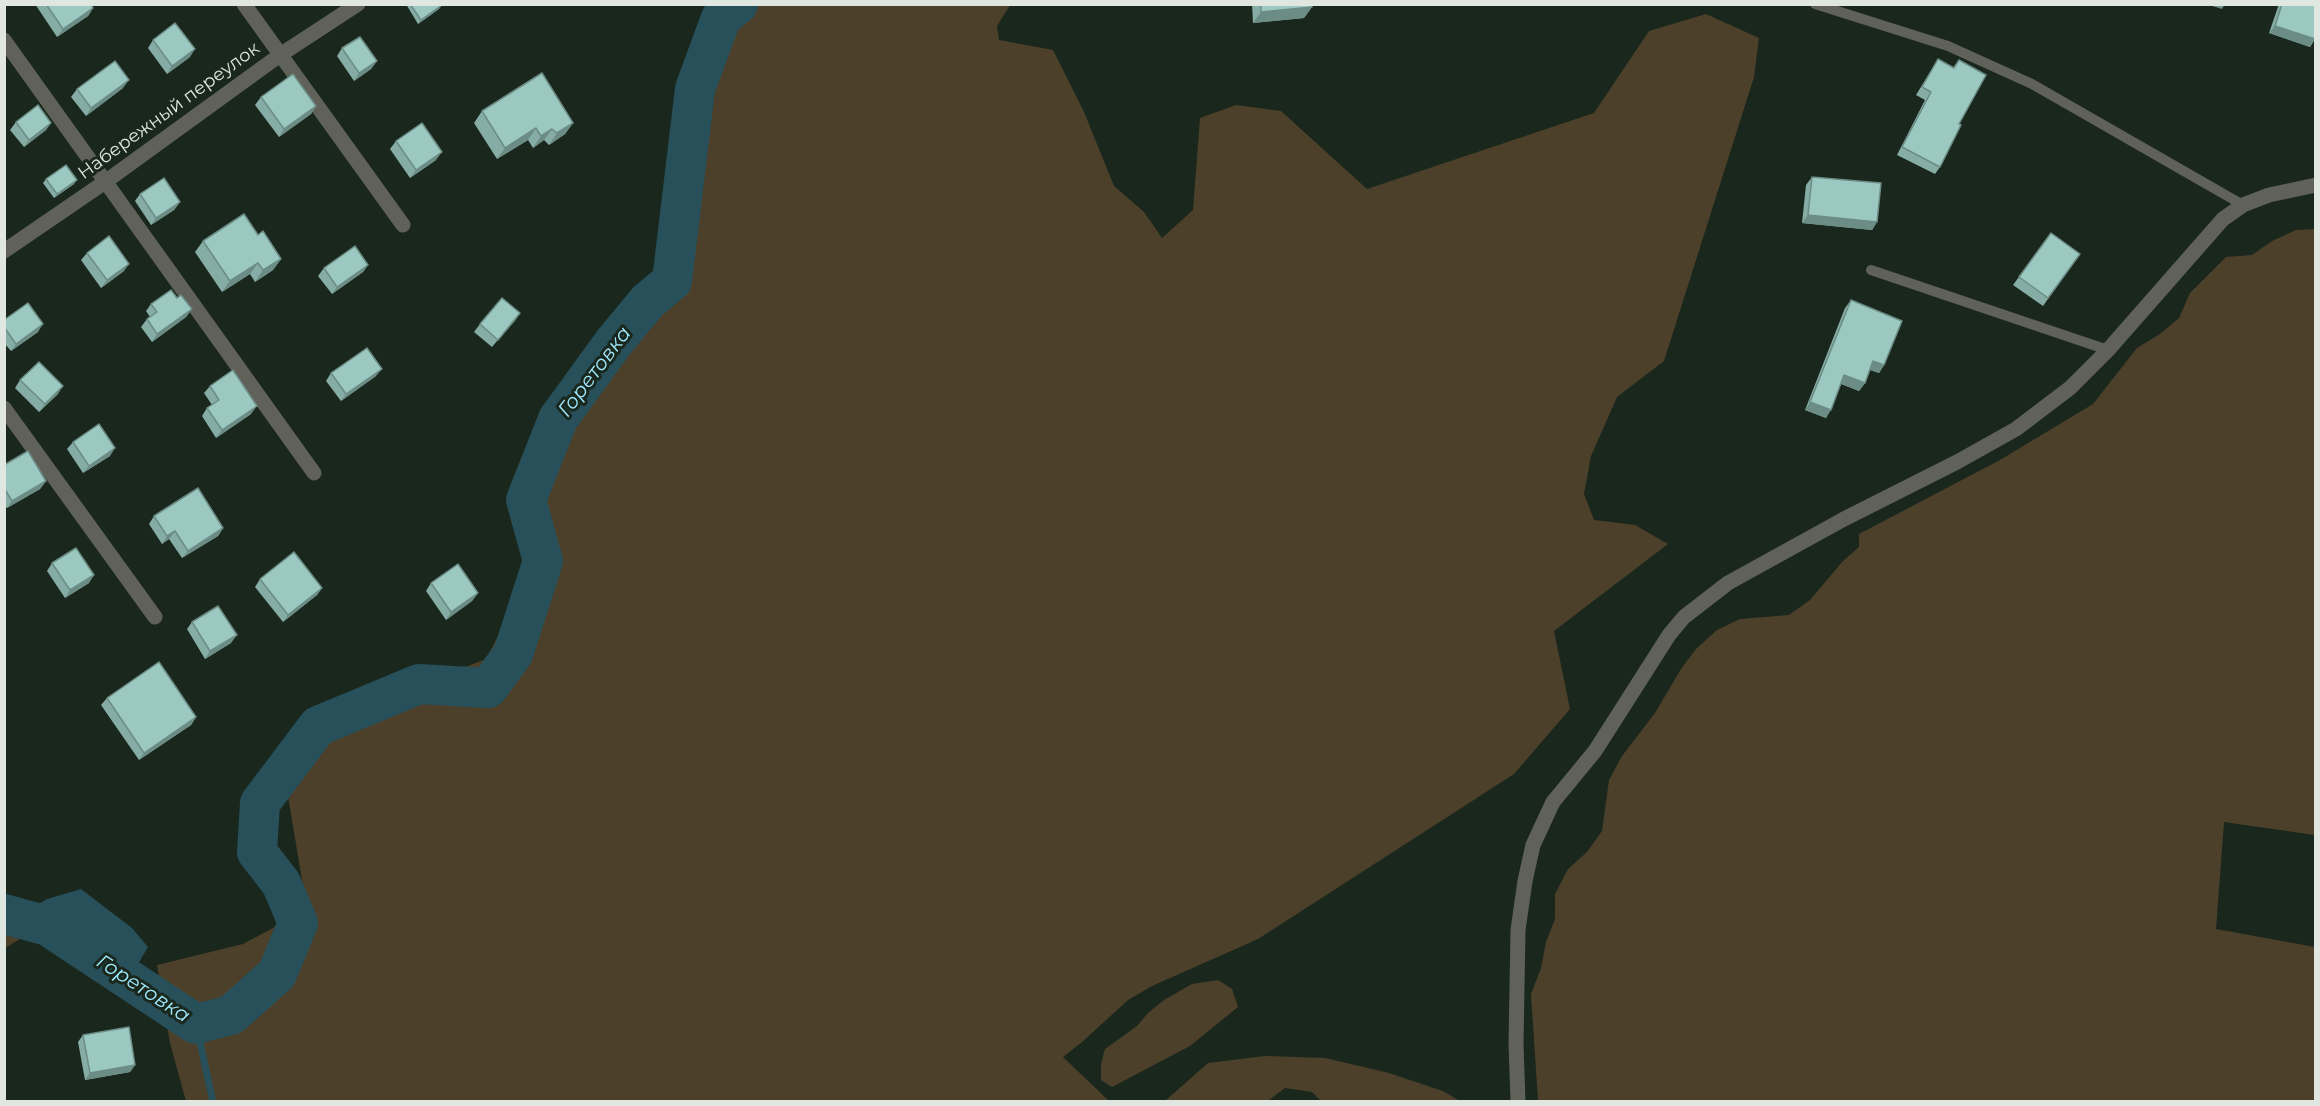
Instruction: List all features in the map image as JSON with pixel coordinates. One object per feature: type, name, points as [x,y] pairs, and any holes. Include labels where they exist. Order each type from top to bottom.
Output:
[{"type":"street","points":[[244,4],[403,225]]},
{"type":"street","name":"Набережный переулок","points":[[4,251],[105,182],[280,55],[358,4]]},
{"type":"street","points":[[4,40],[314,473]]},
{"type":"street","points":[[1518,1101],[1516,1044],[1518,930],[1533,845],[1553,801],[1595,751],[1669,635],[1684,617],[1728,583],[2016,429],[2070,388],[2108,350],[2223,219],[2243,205],[2269,195],[2316,185]]},
{"type":"street","points":[[4,408],[155,617]]},
{"type":"lane","points":[[1815,4],[1948,46],[2032,84],[2243,205]]},
{"type":"lane","points":[[1871,270],[2108,350]]},
{"type":"shaded area","points":[[747,5],[1010,5],[997,26],[999,40],[1053,50],[1084,112],[1114,186],[1144,212],[1162,238],[1193,210],[1200,118],[1236,105],[1281,111],[1367,189],[1594,113],[1649,31],[1706,14],[1759,38],[1754,77],[1664,361],[1617,397],[1591,456],[1584,494],[1594,520],[1635,525],[1668,544],[1554,631],[1570,709],[1514,774],[1258,939],[1152,986],[1128,1000],[1063,1057],[1109,1101],[186,1101],[170,1043],[157,965],[243,944],[307,910],[284,772],[323,734],[403,691],[486,659],[516,601],[550,459],[583,379],[612,324],[666,307],[697,169],[712,114],[720,44]]},
{"type":"shaded area","points":[[2315,229],[2315,835],[2224,822],[2216,929],[2315,947],[2315,1101],[1538,1101],[1531,994],[1555,919],[1555,894],[1568,869],[1587,852],[1602,831],[1609,780],[1622,756],[1655,713],[1681,669],[1696,649],[1717,630],[1740,619],[1789,615],[1810,600],[1843,561],[1859,547],[1859,534],[2000,460],[2093,404],[2137,348],[2160,334],[2179,318],[2190,293],[2226,257],[2252,255],[2272,241],[2296,230]]},
{"type":"shaded area","points":[[5,915],[19,917],[26,927],[20,939],[5,948]]},
{"type":"shaded area","points":[[1218,980],[1232,989],[1238,1007],[1190,1046],[1112,1087],[1101,1080],[1101,1064],[1105,1049],[1137,1026],[1164,1000],[1192,984]]},
{"type":"shaded area","points":[[1265,1056],[1325,1058],[1389,1073],[1443,1091],[1460,1101],[1321,1101],[1312,1092],[1285,1088],[1268,1101],[1165,1101],[1208,1063]]},
{"type":"water","points":[[81,889],[132,928],[148,947],[138,964],[105,975],[53,948],[34,931],[37,905],[47,899]]},
{"type":"building","points":[[46,4],[91,4],[93,8],[63,29]]},
{"type":"building","points":[[410,4],[441,4],[442,5],[421,20]]},
{"type":"building","points":[[1261,4],[1312,4],[1312,7],[1261,12]]},
{"type":"building","points":[[2282,4],[2316,4],[2315,39],[2275,26]]},
{"type":"building","points":[[175,23],[195,49],[172,66],[153,40]]},
{"type":"building","points":[[360,37],[377,61],[359,73],[342,48]]},
{"type":"building","points":[[1938,59],[1954,68],[1959,60],[1986,75],[1959,124],[1961,125],[1940,167],[1902,147],[1931,92],[1922,87]]},
{"type":"building","points":[[115,61],[129,80],[91,108],[77,89]]},
{"type":"building","points":[[542,73],[573,123],[557,133],[552,129],[541,136],[536,128],[505,148],[482,111]]},
{"type":"building","points":[[293,74],[316,106],[284,129],[261,97]]},
{"type":"building","points":[[38,105],[51,123],[29,140],[16,122]]},
{"type":"building","points":[[422,123],[442,152],[416,170],[396,141]]},
{"type":"building","points":[[66,165],[77,180],[57,194],[46,179]]},
{"type":"building","points":[[1812,177],[1881,183],[1877,222],[1808,215]]},
{"type":"building","points":[[164,178],[180,202],[156,218],[140,194]]},
{"type":"building","points":[[244,214],[258,235],[263,231],[281,259],[263,270],[258,263],[230,281],[203,241]]},
{"type":"building","points":[[2051,233],[2080,254],[2048,298],[2019,277]]},
{"type":"building","points":[[109,236],[129,264],[107,280],[87,253]]},
{"type":"building","points":[[355,246],[368,265],[337,287],[324,268]]},
{"type":"building","points":[[171,290],[177,298],[181,295],[192,309],[157,334],[147,319],[157,312],[151,304]]},
{"type":"building","points":[[502,298],[520,313],[498,340],[480,324]]},
{"type":"building","points":[[1851,300],[1902,321],[1884,365],[1873,361],[1865,383],[1844,375],[1831,410],[1810,402]]},
{"type":"building","points":[[28,303],[43,324],[16,344],[4,327],[4,320]]},
{"type":"building","points":[[367,348],[382,369],[346,394],[331,373]]},
{"type":"building","points":[[39,362],[63,386],[45,404],[20,380]]},
{"type":"building","points":[[233,370],[257,406],[222,430],[207,408],[219,400],[210,386]]},
{"type":"building","points":[[99,424],[115,448],[89,466],[73,442]]},
{"type":"building","points":[[28,451],[46,481],[12,501],[4,488],[4,465]]},
{"type":"building","points":[[198,488],[223,528],[188,551],[175,531],[167,536],[154,516]]},
{"type":"building","points":[[76,548],[94,575],[70,590],[52,563]]},
{"type":"building","points":[[294,552],[322,588],[288,615],[260,579]]},
{"type":"building","points":[[458,564],[478,593],[451,612],[431,583]]},
{"type":"building","points":[[218,606],[237,635],[210,651],[192,622]]},
{"type":"building","points":[[159,662],[196,717],[144,753],[107,698]]},
{"type":"building","points":[[129,1027],[135,1065],[90,1073],[83,1035]]},
{"type":"waterway","name":"Горетовка","points":[[4,914],[48,926],[196,1024],[231,1015],[277,974],[298,923],[281,883],[257,852],[260,803],[318,726],[419,684],[488,688],[513,654],[543,561],[526,500],[558,419],[614,342],[648,301],[672,281],[695,89],[721,18],[738,4]]},
{"type":"waterway","points":[[196,1024],[213,1102]]}]
